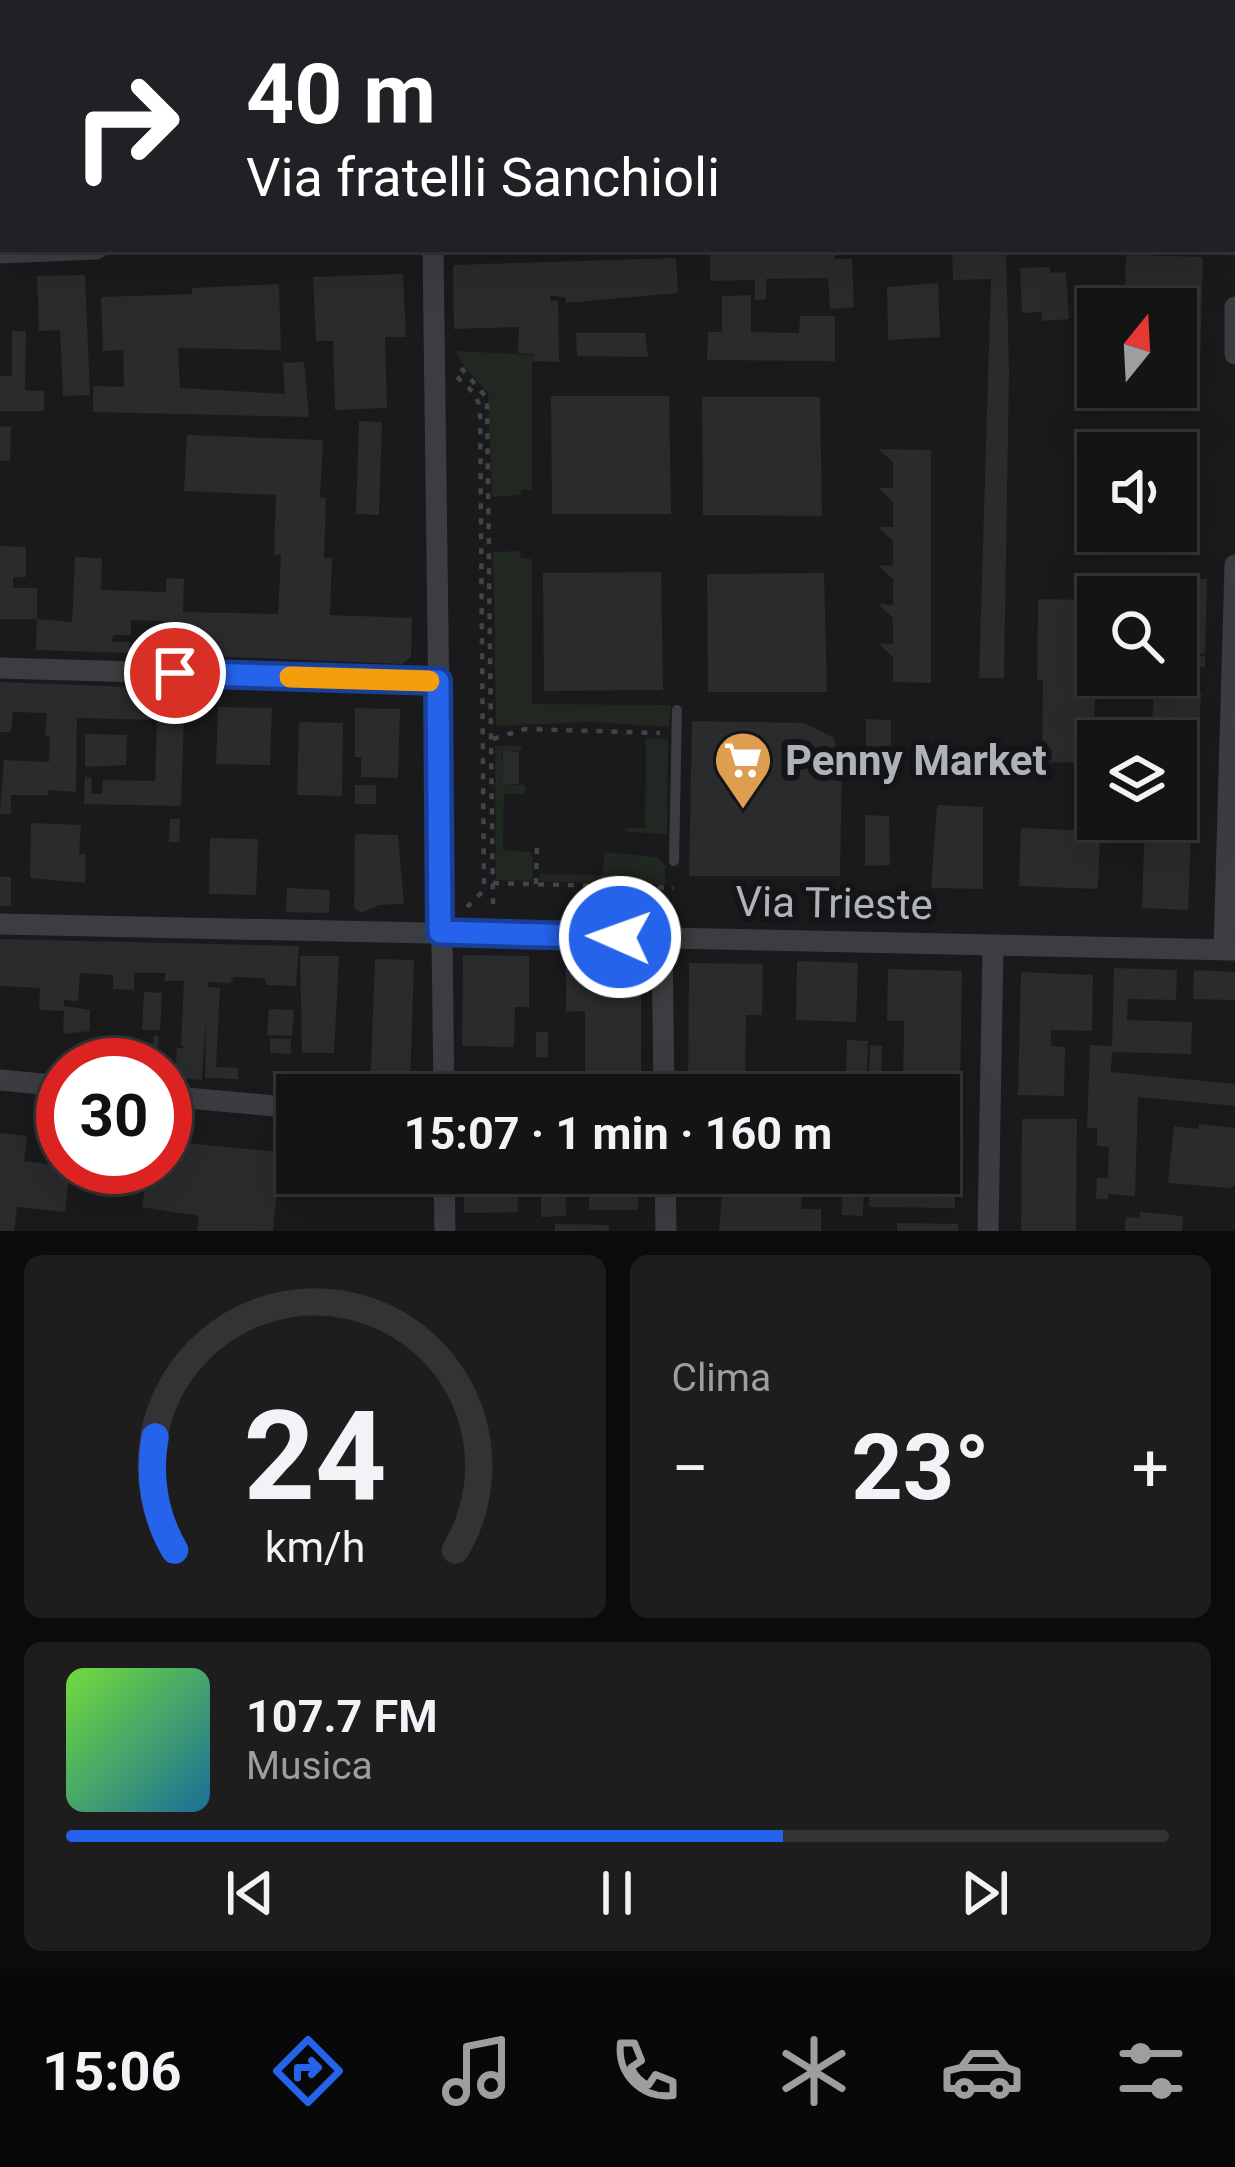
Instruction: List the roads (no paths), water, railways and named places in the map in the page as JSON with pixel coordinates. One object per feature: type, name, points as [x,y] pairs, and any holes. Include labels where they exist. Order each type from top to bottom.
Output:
[{"type":"street","points":[[0,254],[39,252]]},
{"type":"street","points":[[433,252],[444,365],[438,681],[444,1074]]},
{"type":"street","points":[[1235,308],[1235,354]]},
{"type":"street","points":[[1229,950],[1235,565]]},
{"type":"street","points":[[0,668],[438,681]]},
{"type":"street","name":"Via Trieste","points":[[0,924],[440,925],[662,938],[1229,950]]},
{"type":"street","points":[[662,938],[664,1074]]},
{"type":"street","points":[[988,1231],[993,946]]},
{"type":"street","points":[[0,1080],[36,1083]]},
{"type":"street","points":[[192,1098],[276,1106]]},
{"type":"street","points":[[445,1194],[445,1231]]},
{"type":"street","points":[[665,1194],[666,1231]]},
{"type":"lane","points":[[674,861],[677,710]]},
{"type":"place","name":"Penny Market","points":[[743,811]]}]
